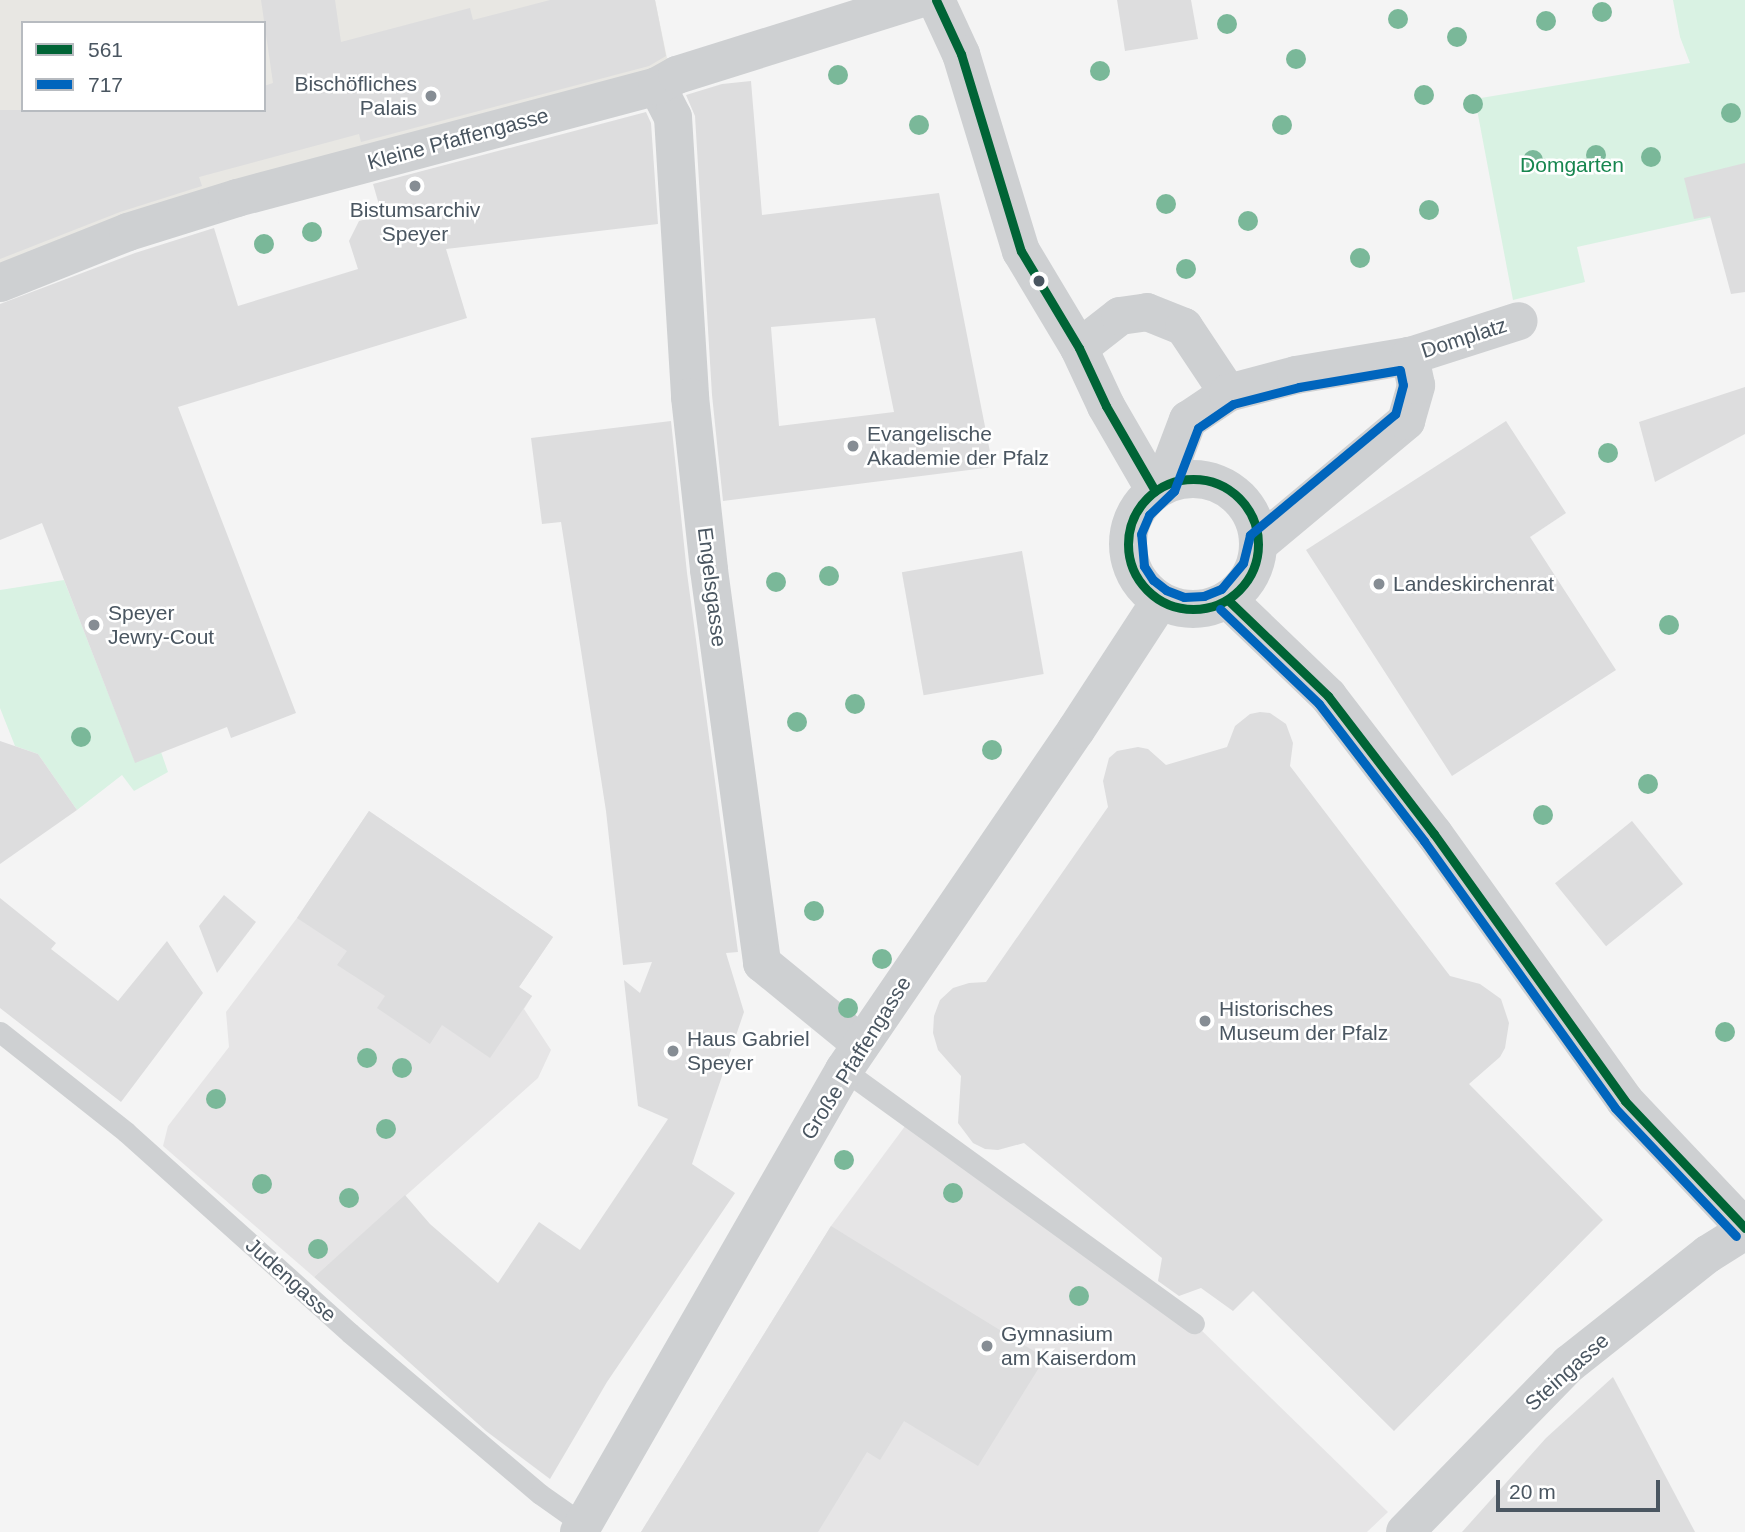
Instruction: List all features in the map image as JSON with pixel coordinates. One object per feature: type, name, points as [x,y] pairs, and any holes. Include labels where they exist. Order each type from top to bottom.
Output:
[{"type":"street","name":"Kleine Pfaffengasse","points":[[0,283],[128,232],[237,198],[657,86],[677,75],[917,0]]},
{"type":"street","points":[[936,0],[961,54],[1021,251],[1079,348],[1106,407],[1159,488],[1182,479],[1202,480],[1231,490],[1246,505],[1255,524],[1259,544],[1255,567],[1244,585],[1228,600],[1206,608],[1182,609],[1160,601]]},
{"type":"street","name":"Engelsgasse","points":[[657,86],[673,117],[690,397],[709,570],[762,963],[852,1057]]},
{"type":"street","points":[[1079,348],[1120,316],[1147,312],[1184,327],[1228,393]]},
{"type":"street","name":"Domplatz","points":[[1160,601],[1144,588],[1133,571],[1128,550],[1129,531],[1139,508],[1159,488],[1188,420],[1228,393],[1296,375],[1410,356],[1518,321]]},
{"type":"street","name":"Domplatz","points":[[1259,544],[1406,421],[1416,385],[1410,356]]},
{"type":"street","points":[[1228,600],[1328,696],[1434,834],[1625,1101],[1745,1230]]},
{"type":"street","name":"Große Pfaffengasse","points":[[582,1528],[852,1057],[1160,601]]},
{"type":"street","name":"Steingasse","points":[[1405,1532],[1569,1364],[1709,1254],[1745,1230]]},
{"type":"lane","name":"Judengasse","points":[[0,1032],[126,1132],[350,1333],[582,1528]]},
{"type":"lane","points":[[852,1057],[1194,1323]]},
{"type":"shaded area","points":[[0,0],[655,0],[667,58],[677,75],[0,285]]},
{"type":"shaded area","points":[[369,811],[553,937],[519,987],[532,996],[524,1009],[551,1050],[538,1078],[314,1277],[163,1146],[168,1126],[229,1047],[226,1012],[297,918]]},
{"type":"shaded area","name":"Gymnasium am Kaiserdom","points":[[911,1118],[1194,1323],[1388,1512],[1367,1532],[641,1532],[831,1226]]},
{"type":"green space","name":"Domgarten","points":[[1673,0],[1745,0],[1745,210],[1577,247],[1585,282],[1513,300],[1475,99],[1690,63],[1680,37]]},
{"type":"green space","points":[[64,580],[135,762],[161,752],[168,772],[134,791],[122,775],[77,810],[38,754],[15,746],[0,708],[0,590]]},
{"type":"building","points":[[261,0],[335,0],[341,42],[470,8],[473,20],[550,0],[655,0],[666,56],[649,66],[361,142],[359,134],[199,177],[202,186],[120,212],[0,259],[0,110],[266,112],[266,85],[273,83]]},
{"type":"building","points":[[1117,0],[1191,0],[1198,39],[1125,51]]},
{"type":"building","points":[[751,81],[762,215],[939,193],[993,467],[723,501],[712,395],[695,116],[686,95],[722,84]],"holes":[[[875,318],[894,412],[779,426],[771,327]]]},
{"type":"building","points":[[646,112],[651,123],[658,224],[446,249],[467,318],[178,407],[296,713],[231,738],[227,727],[135,763],[42,523],[0,540],[0,304],[135,253],[214,228],[238,306],[358,269],[349,241],[359,221],[382,215],[373,184]]},
{"type":"building","points":[[1745,163],[1745,292],[1731,294],[1710,216],[1694,219],[1684,178]]},
{"type":"building","points":[[1745,387],[1745,434],[1655,482],[1639,422]]},
{"type":"building","points":[[671,421],[687,573],[738,952],[726,953],[744,1012],[692,1164],[735,1193],[607,1382],[550,1479],[486,1431],[314,1277],[405,1195],[430,1224],[498,1283],[539,1222],[580,1250],[668,1119],[638,1106],[624,980],[640,993],[652,962],[623,965],[606,811],[561,522],[542,524],[531,438]]},
{"type":"building","name":"Landeskirchenrat","points":[[1506,421],[1566,513],[1530,537],[1616,670],[1452,776],[1306,550]]},
{"type":"building","points":[[1022,551],[1044,674],[924,695],[902,572]]},
{"type":"building","points":[[1270,713],[1286,724],[1293,743],[1290,766],[1450,976],[1480,984],[1501,999],[1509,1023],[1505,1048],[1500,1057],[1469,1084],[1603,1220],[1394,1431],[1253,1291],[1233,1311],[1201,1288],[1179,1296],[1158,1281],[1162,1258],[1024,1143],[998,1150],[985,1149],[973,1143],[958,1123],[961,1076],[938,1050],[933,1033],[934,1016],[940,1000],[953,988],[986,982],[1108,807],[1103,781],[1109,758],[1117,751],[1138,747],[1148,749],[1166,765],[1227,747],[1235,726],[1250,714]]},
{"type":"building","points":[[0,741],[38,754],[77,810],[0,864]]},
{"type":"building","points":[[369,811],[553,937],[519,987],[532,996],[490,1058],[442,1025],[430,1044],[377,1008],[385,996],[337,965],[347,951],[297,918]]},
{"type":"building","points":[[1632,821],[1683,884],[1606,946],[1555,883]]},
{"type":"building","points":[[224,895],[256,922],[217,973],[199,926]]},
{"type":"building","points":[[0,898],[56,943],[51,949],[118,1001],[167,941],[203,993],[121,1102],[0,1008]]},
{"type":"building","points":[[831,1226],[1045,1358],[978,1466],[904,1421],[880,1460],[867,1452],[818,1532],[641,1532]]},
{"type":"building","points":[[1613,1377],[1695,1532],[1462,1532],[1546,1438]]},
{"type":"transit line","name":"561","points":[[936,0],[961,54],[1021,251],[1079,348],[1106,406],[1155,491]]},
{"type":"transit line","name":"717","points":[[1400,370],[1403,385],[1395,414],[1250,535],[1243,563],[1221,589],[1204,596],[1184,597],[1166,590],[1153,580],[1144,566],[1141,534],[1149,515],[1174,491],[1198,428],[1233,404],[1299,387],[1400,370]]},
{"type":"transit line","name":"561","points":[[1193,479],[1218,484],[1239,498],[1253,519],[1258,544],[1253,569],[1239,590],[1218,604],[1193,609],[1168,604],[1147,590],[1133,569],[1128,544],[1133,519],[1147,498],[1168,484],[1193,479]]},
{"type":"transit line","name":"561","points":[[1228,600],[1328,696],[1434,834],[1625,1101],[1745,1228]]},
{"type":"transit line","name":"717","points":[[1220,609],[1319,704],[1424,841],[1615,1108],[1736,1236]]},
{"type":"place","name":"Bischöfliches Palais","points":[[431,96]]},
{"type":"place","name":"Bistumsarchiv Speyer","points":[[415,186]]},
{"type":"place","name":"Evangelische Akademie der Pfalz","points":[[853,446]]},
{"type":"place","name":"Landeskirchenrat","points":[[1379,584]]},
{"type":"place","name":"Speyer Jewry-Cout","points":[[94,625]]},
{"type":"place","name":"Historisches Museum der Pfalz","points":[[1205,1021]]},
{"type":"place","name":"Haus Gabriel Speyer","points":[[673,1051]]},
{"type":"place","name":"Gymnasium am Kaiserdom","points":[[987,1346]]}]
